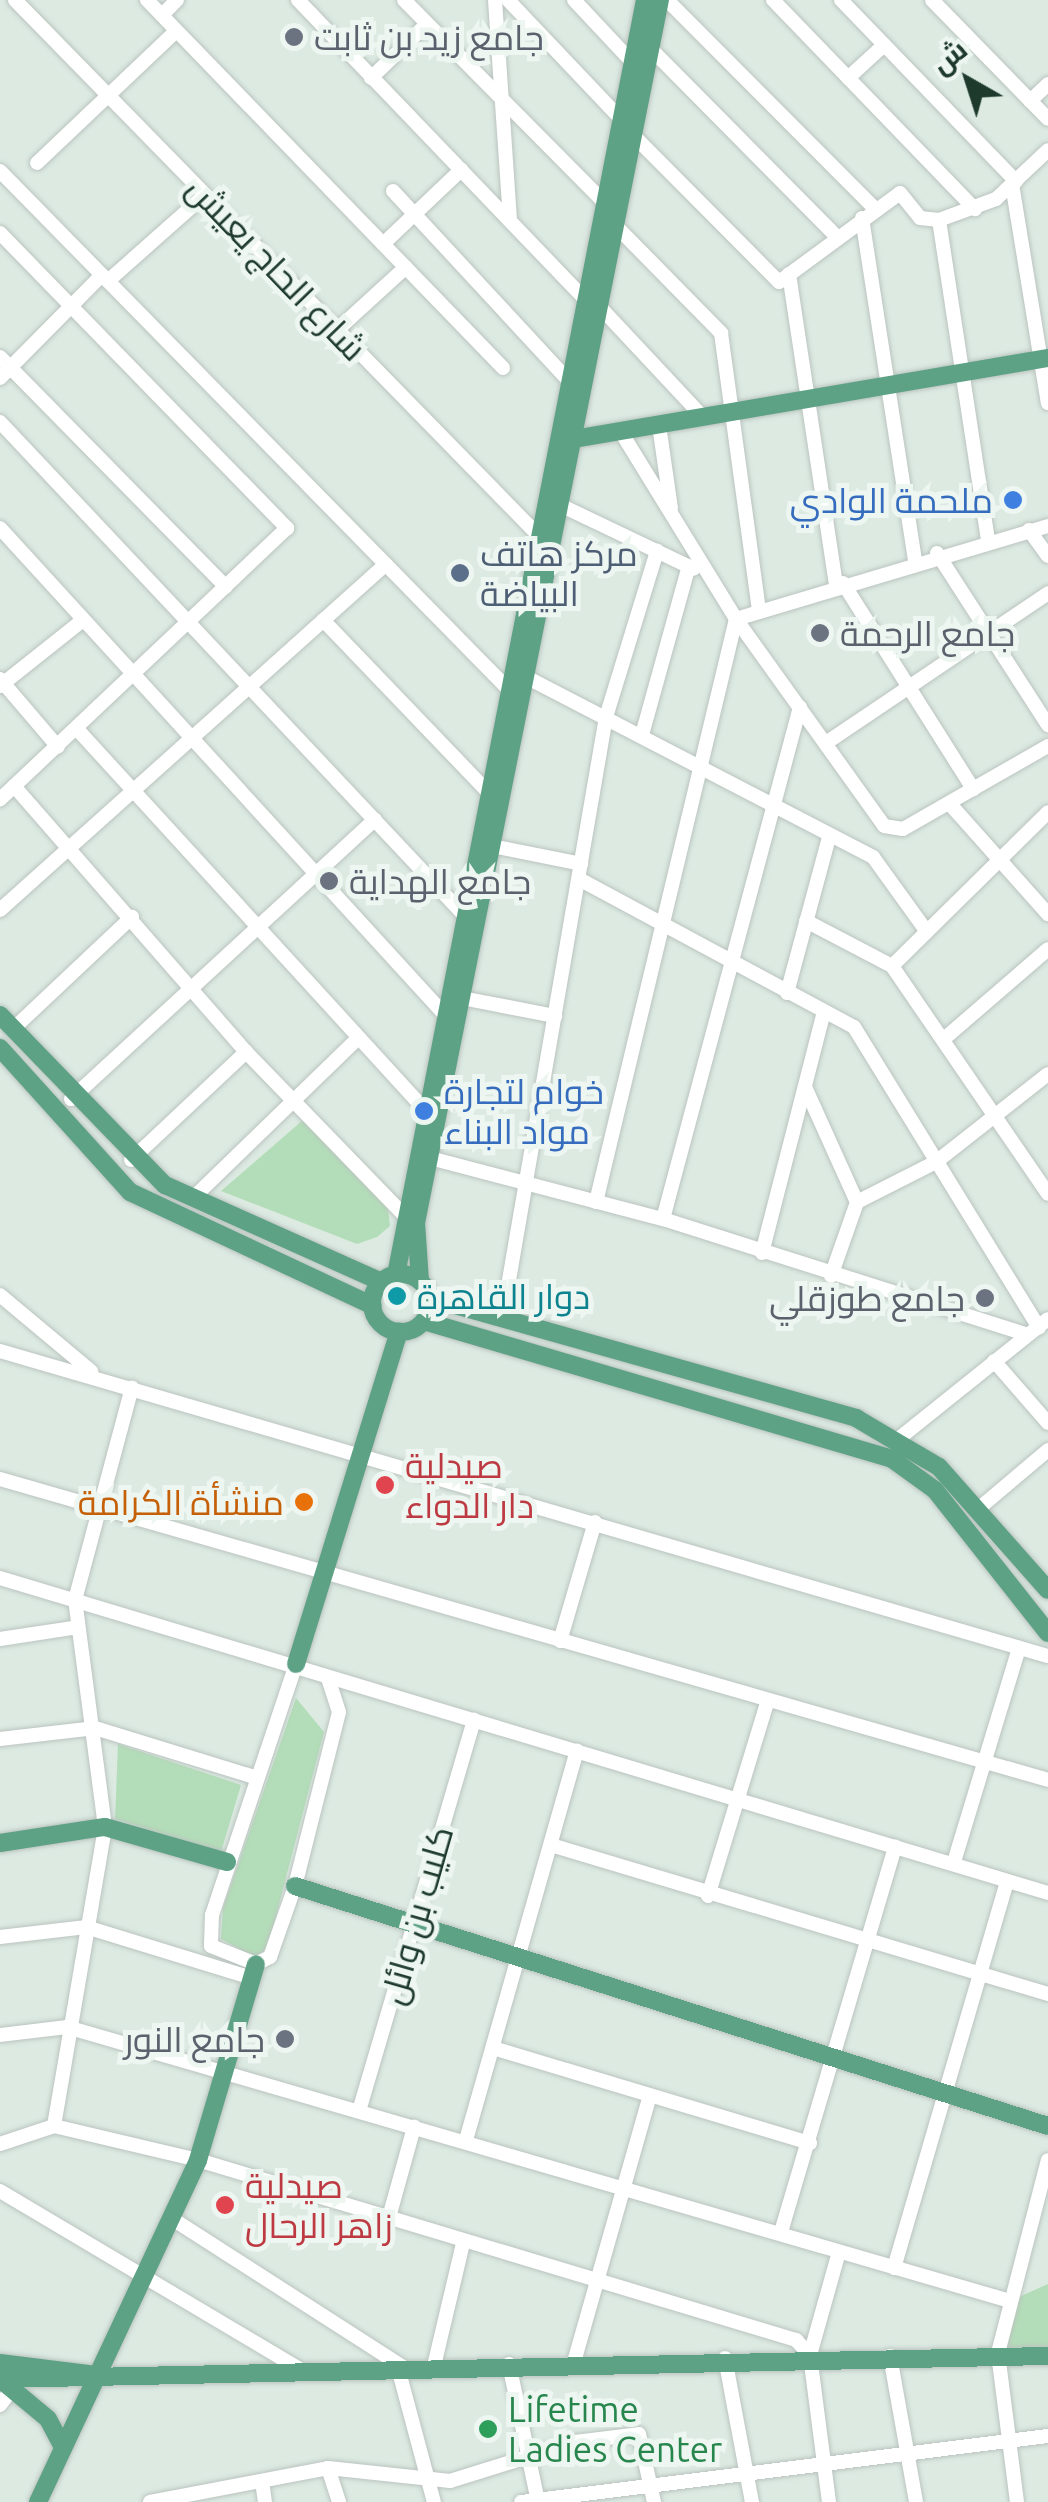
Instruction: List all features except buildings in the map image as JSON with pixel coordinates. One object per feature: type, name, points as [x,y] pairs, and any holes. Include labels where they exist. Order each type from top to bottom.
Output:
[{"type":"main road","points":[[424,1322],[425,1289],[416,1224],[573,439],[605,203],[645,0]]},
{"type":"main road","points":[[372,1306],[389,1278],[406,1217],[570,382],[664,0]]},
{"type":"main road","points":[[573,439],[1045,359]]},
{"type":"main road","points":[[6,1023],[132,1160],[192,1199],[389,1278],[503,1316],[856,1418],[898,1440],[977,1510],[1047,1586]]},
{"type":"main road","points":[[0,1048],[130,1192],[372,1306],[399,1332]]},
{"type":"main road","points":[[399,1332],[424,1322],[892,1459],[935,1490],[1048,1633]]},
{"type":"main road","points":[[296,1664],[399,1332]]},
{"type":"main road","points":[[0,1842],[106,1827],[227,1862]]},
{"type":"main road","points":[[294,1886],[518,1953],[1048,2126]]},
{"type":"main road","points":[[38,2502],[198,2160],[254,1971]]},
{"type":"main road","points":[[4,2382],[726,2358],[998,2353],[1048,2356]]},
{"type":"main road","points":[[0,2364],[66,2365],[96,2376]]},
{"type":"main road","points":[[4,2382],[63,2448]]},
{"type":"street","name":"شارع الحاج يعيش","points":[[15,0],[539,536]]},
{"type":"street","points":[[147,0],[503,368]]},
{"type":"street","points":[[162,15],[177,0]]},
{"type":"street","points":[[298,0],[704,416]]},
{"type":"street","points":[[404,0],[605,203]]},
{"type":"street","points":[[494,0],[510,219]]},
{"type":"street","points":[[508,0],[621,119]]},
{"type":"street","points":[[574,0],[632,62]]},
{"type":"street","points":[[664,0],[868,214],[887,386],[915,560]]},
{"type":"street","points":[[773,0],[975,210]]},
{"type":"street","points":[[841,0],[1014,183],[1045,359],[1048,403]]},
{"type":"street","points":[[932,0],[1048,119]]},
{"type":"street","points":[[371,78],[428,24]]},
{"type":"street","points":[[37,163],[176,30]]},
{"type":"street","points":[[848,78],[884,45]]},
{"type":"street","points":[[650,48],[835,235]]},
{"type":"street","points":[[1030,101],[1048,84]]},
{"type":"street","points":[[633,135],[779,282],[835,235],[900,192],[920,218],[940,220],[975,210],[1046,156]]},
{"type":"street","points":[[383,244],[461,170]]},
{"type":"street","points":[[0,171],[509,690]]},
{"type":"street","points":[[393,191],[570,382]]},
{"type":"street","points":[[205,195],[71,306],[4,368],[226,587]]},
{"type":"street","points":[[940,220],[988,540]]},
{"type":"street","points":[[612,222],[721,333],[759,611]]},
{"type":"street","points":[[0,232],[288,528],[0,799]]},
{"type":"street","points":[[337,330],[406,267]]},
{"type":"street","points":[[789,274],[840,584],[972,789]]},
{"type":"street","points":[[0,422],[193,619],[250,686],[463,914]]},
{"type":"street","points":[[659,425],[671,514]]},
{"type":"street","points":[[621,432],[736,619],[884,826],[903,829],[1048,746]]},
{"type":"street","points":[[560,505],[711,579]]},
{"type":"street","points":[[736,619],[915,560],[1048,526]]},
{"type":"street","points":[[0,528],[445,1014]]},
{"type":"street","points":[[1029,530],[1048,556]]},
{"type":"street","points":[[503,1316],[606,716],[657,551]]},
{"type":"street","points":[[936,554],[1048,724]]},
{"type":"street","points":[[0,910],[386,564]]},
{"type":"street","points":[[642,735],[689,566]]},
{"type":"street","points":[[826,743],[1048,593]]},
{"type":"street","points":[[596,1202],[705,769],[736,619]]},
{"type":"street","points":[[58,748],[1,683],[83,620]]},
{"type":"street","points":[[323,620],[489,793]]},
{"type":"street","points":[[526,676],[771,802],[881,864],[927,932]]},
{"type":"street","points":[[663,1219],[771,802],[800,707]]},
{"type":"street","points":[[77,729],[354,1042],[426,1111]]},
{"type":"street","points":[[14,786],[192,984],[246,1052],[406,1217]]},
{"type":"street","points":[[949,803],[1048,914]]},
{"type":"street","points":[[892,966],[1048,812]]},
{"type":"street","points":[[72,1098],[375,819]]},
{"type":"street","points":[[787,994],[829,837]]},
{"type":"street","points":[[492,846],[580,872],[665,926],[854,1028],[1038,1327]]},
{"type":"street","points":[[6,1023],[132,917]]},
{"type":"street","points":[[806,922],[892,966],[945,1038],[1048,1194]]},
{"type":"street","points":[[945,1038],[1048,949]]},
{"type":"street","points":[[462,998],[555,1016]]},
{"type":"street","points":[[762,1253],[824,1012]]},
{"type":"street","points":[[192,1199],[354,1042]]},
{"type":"street","points":[[132,1160],[246,1052]]},
{"type":"street","points":[[831,1276],[858,1202],[936,1162],[1048,1074]]},
{"type":"street","points":[[804,1087],[858,1202]]},
{"type":"street","points":[[430,1158],[663,1219],[831,1276],[1038,1327]]},
{"type":"street","points":[[0,1295],[104,1380]]},
{"type":"street","points":[[898,1440],[1038,1327]]},
{"type":"street","points":[[0,1350],[1048,1656]]},
{"type":"street","points":[[994,1361],[1048,1424]]},
{"type":"street","points":[[54,2126],[67,2027],[106,1827],[96,1728],[75,1600],[132,1388]]},
{"type":"street","points":[[977,1510],[1048,1450]]},
{"type":"street","points":[[0,1479],[1048,1780]]},
{"type":"street","points":[[560,1641],[595,1522]]},
{"type":"street","points":[[0,1578],[954,1862],[1048,1894]]},
{"type":"street","points":[[0,1639],[78,1627]]},
{"type":"street","points":[[954,1862],[1020,1648]]},
{"type":"street","points":[[254,1971],[212,1946],[227,1862],[296,1664]]},
{"type":"street","points":[[254,1971],[270,1957],[294,1886],[339,1712],[328,1678]]},
{"type":"street","points":[[708,1896],[768,1700]]},
{"type":"street","name":"كليب بن وائل","points":[[359,2110],[474,1720]]},
{"type":"street","points":[[0,1739],[96,1728],[254,1776]]},
{"type":"street","points":[[466,2140],[577,1751]]},
{"type":"street","points":[[552,1845],[708,1896],[1048,1994]]},
{"type":"street","points":[[782,2232],[894,1846]]},
{"type":"street","points":[[894,2268],[1007,1881]]},
{"type":"street","points":[[0,1937],[86,1927],[254,1971]]},
{"type":"street","points":[[0,2035],[67,2027],[1010,2301]]},
{"type":"street","points":[[493,2048],[649,2099],[810,2144]]},
{"type":"street","points":[[574,2362],[649,2099]]},
{"type":"street","points":[[0,2145],[54,2126],[198,2160],[388,2221],[796,2340],[810,2356]]},
{"type":"street","points":[[388,2221],[414,2127]]},
{"type":"street","points":[[1018,2502],[998,2353],[1048,2160]]},
{"type":"street","points":[[0,2191],[145,2273],[301,2370]]},
{"type":"street","points":[[171,2218],[401,2368],[434,2502]]},
{"type":"street","points":[[434,2366],[463,2243]]},
{"type":"street","points":[[830,2502],[810,2356],[839,2252]]},
{"type":"street","points":[[890,2356],[916,2502]]},
{"type":"street","points":[[726,2358],[752,2502]]},
{"type":"street","points":[[509,2364],[532,2458],[538,2501]]},
{"type":"street","points":[[0,2405],[4,2382]]},
{"type":"street","points":[[150,2502],[328,2468],[428,2481],[639,2434],[654,2502]]},
{"type":"street","points":[[521,2502],[1048,2436]]},
{"type":"street","points":[[328,2468],[339,2502]]},
{"type":"street","points":[[262,2481],[265,2502]]},
{"type":"green space","points":[[303,1120],[388,1209],[390,1226],[377,1237],[357,1244],[221,1191]]},
{"type":"green space","points":[[296,1698],[324,1732],[267,1950],[254,1957],[221,1939],[223,1908]]},
{"type":"green space","points":[[118,1744],[241,1785],[221,1852],[115,1819]]},
{"type":"green space","points":[[1048,2284],[1048,2356],[998,2353],[1010,2301]]},
{"type":"place","name":"جامع زيد بن ثابت","points":[[294,37]]},
{"type":"place","name":"ملحمة الوادي","points":[[1013,500]]},
{"type":"place","name":"مركز هاتف البياضة","points":[[460,573]]},
{"type":"place","name":"جامع الرحمة","points":[[820,633]]},
{"type":"place","name":"جامع الهداية","points":[[329,881]]},
{"type":"place","name":"خوام لتجارة مواد البناء","points":[[424,1111]]},
{"type":"place","name":"دوار القاهرة","points":[[397,1296]]},
{"type":"place","name":"جامع طوزقلي","points":[[985,1298]]},
{"type":"place","name":"صيدلية دار الدواء","points":[[385,1485]]},
{"type":"place","name":"منشأة الكرامة","points":[[304,1502]]},
{"type":"place","name":"جامع النور","points":[[285,2039]]},
{"type":"place","name":"صيدلية زاهر الرحال","points":[[225,2205]]},
{"type":"place","name":"Lifetime Ladies Center","points":[[488,2429]]}]
